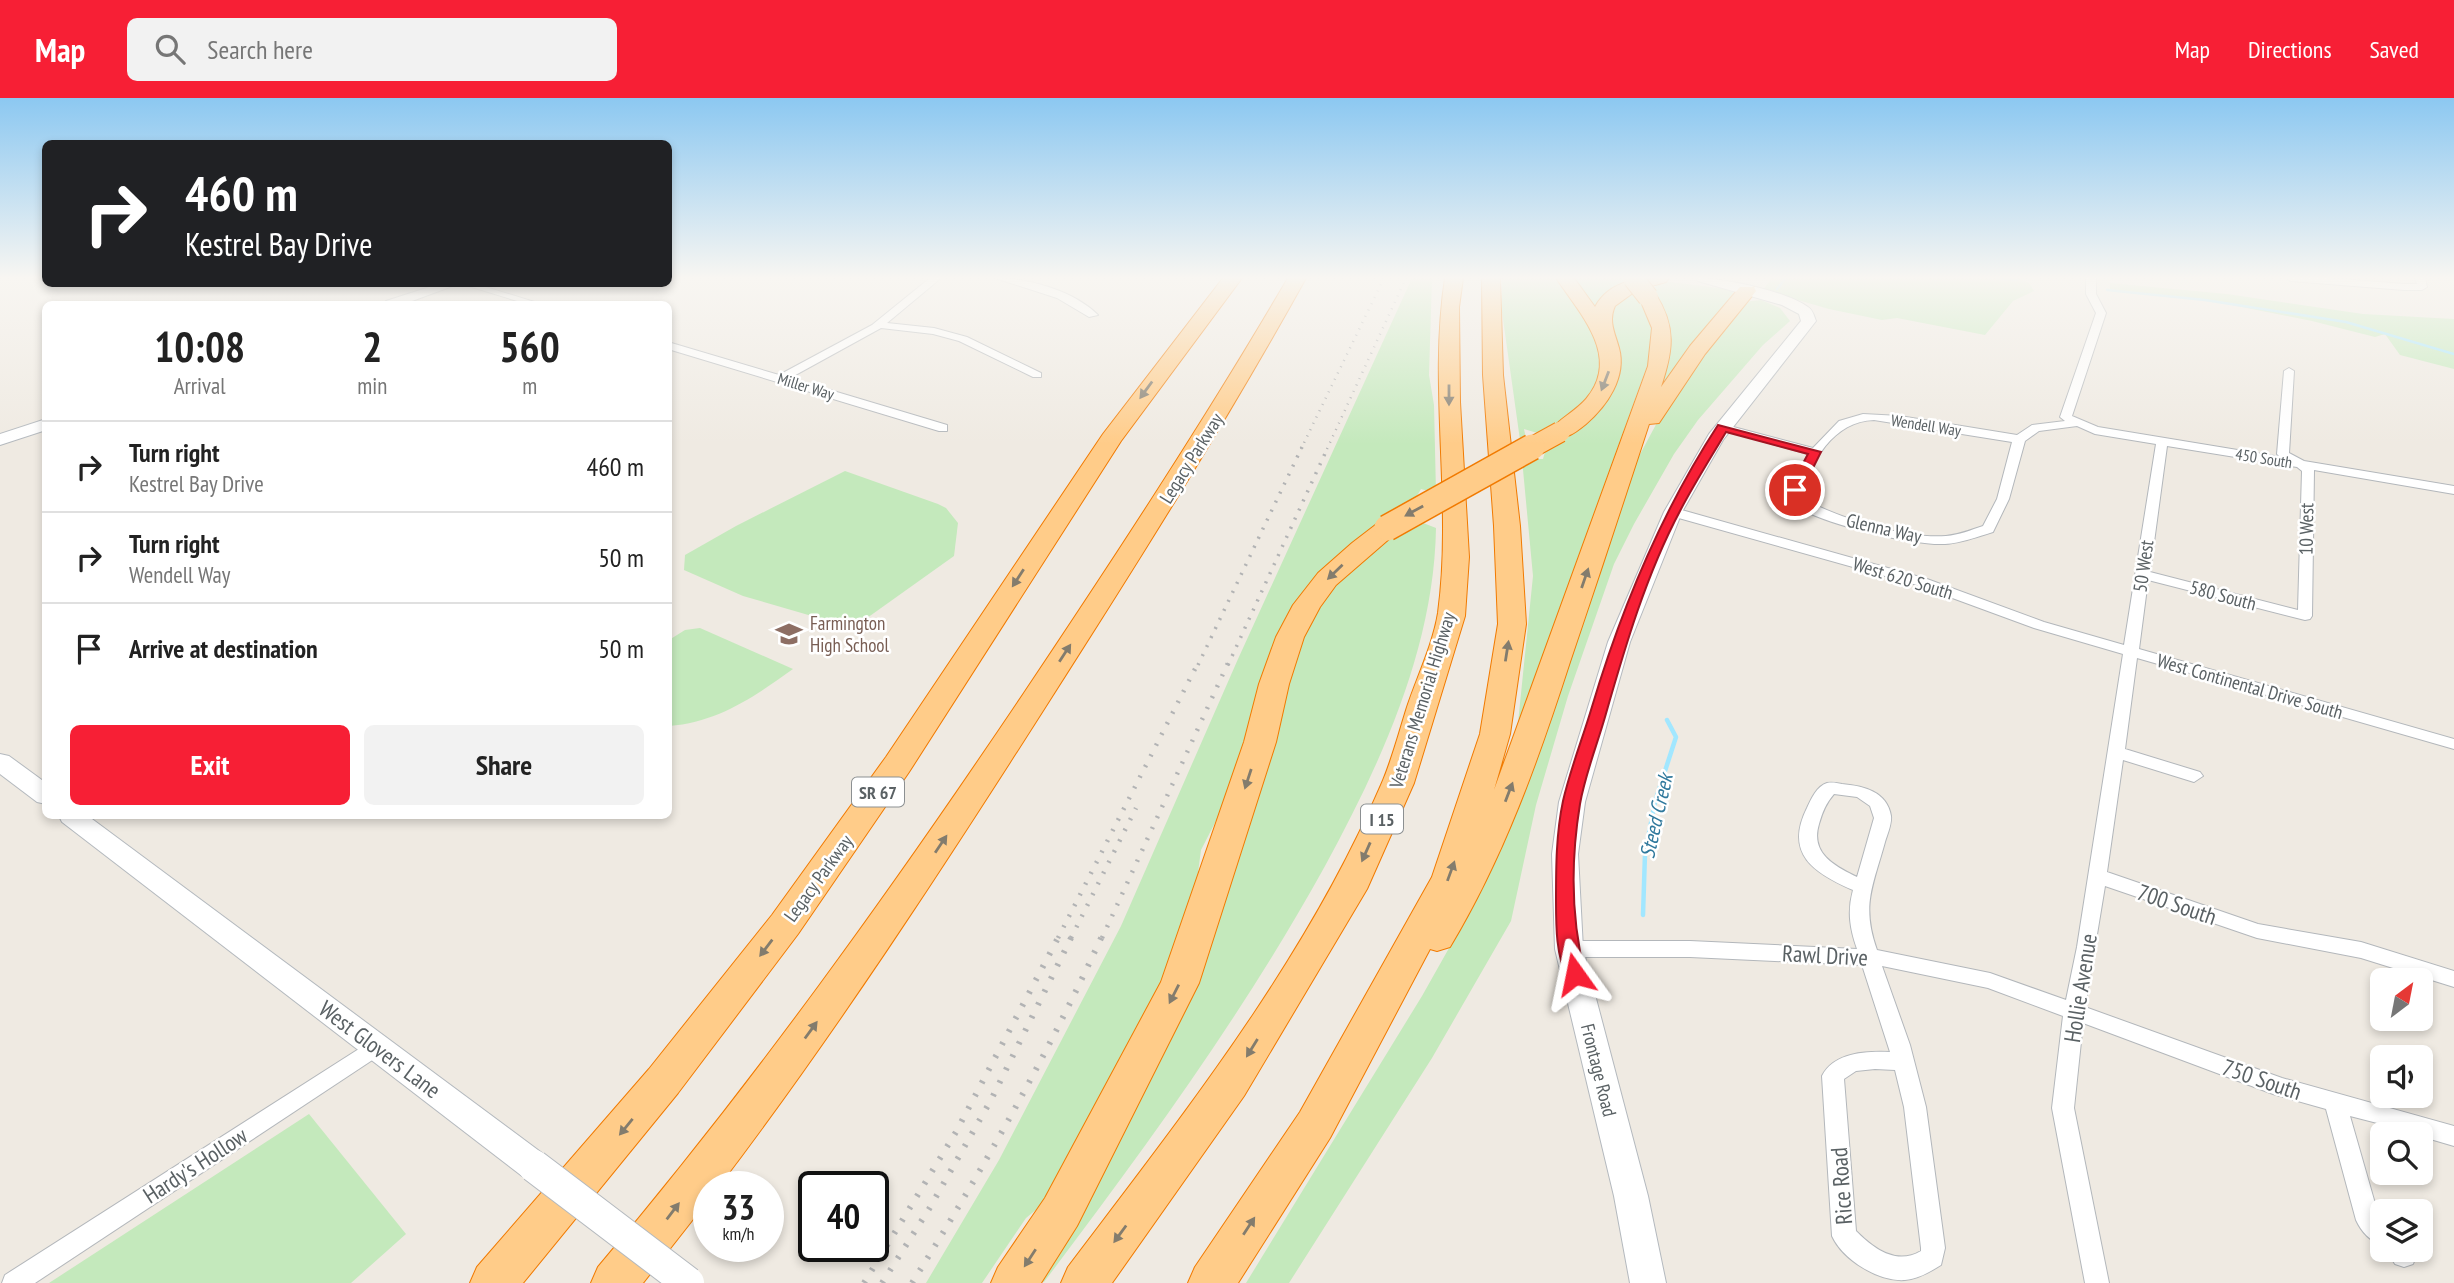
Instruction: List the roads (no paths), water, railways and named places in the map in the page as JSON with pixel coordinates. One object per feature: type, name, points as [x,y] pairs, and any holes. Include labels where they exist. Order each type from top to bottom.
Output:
[{"type":"highway","name":"Legacy Parkway","points":[[493,1283],[609,1149],[715,1017],[824,872],[1111,439],[1190,333]]},
{"type":"highway","name":"Legacy Parkway","points":[[614,1283],[660,1229],[867,953],[943,842],[1199,447],[1265,333]]},
{"type":"highway","name":"Veterans Memorial Highway","points":[[1084,1283],[1230,1084],[1349,889],[1398,783],[1451,616],[1456,557],[1449,402],[1450,333]]},
{"type":"highway","points":[[1315,1125],[1450,877],[1495,734],[1512,624],[1492,333]]},
{"type":"highway","points":[[1211,1283],[1461,900],[1498,819],[1529,740],[1658,366],[1662,333]]},
{"type":"highway","points":[[1628,453],[1711,333]]},
{"type":"highway","points":[[1014,1283],[1061,1212],[1180,983],[1260,741],[1274,684],[1290,637],[1307,605],[1327,579],[1387,528],[1560,432],[1587,413],[1608,382],[1611,360],[1604,334]]},
{"type":"street","points":[[780,379],[864,333]]},
{"type":"street","points":[[942,333],[963,339],[1037,375]]},
{"type":"street","name":"Frontage Road","points":[[1648,1283],[1631,1196],[1569,949],[1565,854],[1572,802],[1619,642],[1673,512],[1722,428],[1799,333]]},
{"type":"street","points":[[2076,423],[2066,417],[2094,333]]},
{"type":"street","name":"Miller Way","points":[[672,346],[943,428]]},
{"type":"street","name":"10 West","points":[[2288,371],[2283,454],[2308,470],[2305,616]]},
{"type":"street","name":"Wendell Way","points":[[1794,500],[1795,490],[1815,452],[1833,432],[1851,419],[1893,418],[2019,439]]},
{"type":"street","points":[[2019,439],[2036,428],[2076,423]]},
{"type":"street","name":"450 South","points":[[2076,423],[2095,430],[2454,490]]},
{"type":"street","points":[[0,440],[42,425]]},
{"type":"street","points":[[1722,428],[1815,452]]},
{"type":"street","name":"Glenna Way","points":[[1794,500],[1811,510],[1905,535],[1940,540],[1962,537],[1988,529],[2003,499],[2019,439]]},
{"type":"street","name":"50 West","points":[[2125,691],[2162,441]]},
{"type":"street","name":"West 620 South","points":[[1673,512],[1922,582],[2000,613],[2131,652]]},
{"type":"street","name":"580 South","points":[[2142,574],[2305,616]]},
{"type":"street","name":"West Continental Drive South","points":[[2131,652],[2454,744]]},
{"type":"street","name":"Hollie Avenue","points":[[2097,1283],[2063,1108],[2074,1009],[2087,947],[2125,691]]},
{"type":"street","points":[[2116,752],[2194,776]]},
{"type":"street","points":[[0,762],[42,793]]},
{"type":"street","name":"Rice Road","points":[[1863,887],[1833,873],[1815,859],[1807,848],[1807,830],[1819,798],[1830,788],[1862,792],[1877,803],[1883,818],[1863,887],[1858,902],[1859,926],[1903,1061],[1915,1107],[1933,1248],[1932,1257],[1925,1264],[1912,1270],[1895,1271],[1871,1260],[1844,1236],[1833,1076],[1840,1068],[1855,1061],[1903,1061]]},
{"type":"street","name":"West Glovers Lane","points":[[75,819],[688,1283]]},
{"type":"street","name":"700 South","points":[[2098,876],[2257,931],[2361,950],[2454,979]]},
{"type":"street","name":"Rawl Drive","points":[[1569,949],[1690,948],[1869,957],[1990,981],[2074,1009]]},
{"type":"street","name":"750 South","points":[[2074,1009],[2281,1087],[2454,1136]]},
{"type":"street","name":"Hardy's Hollow","points":[[15,1283],[376,1047]]},
{"type":"street","points":[[2336,1104],[2370,1222]]},
{"type":"waterway","name":"Steed Creek","points":[[2384,333],[2454,354]]},
{"type":"waterway","name":"Steed Creek","points":[[1643,915],[1645,854],[1655,802],[1676,737],[1667,720]]},
{"type":"railway","points":[[1301,449],[1357,333]]},
{"type":"railway","points":[[1327,449],[1380,333]]},
{"type":"railway","points":[[1198,665],[1302,447]]},
{"type":"railway","points":[[1228,665],[1328,447]]},
{"type":"railway","points":[[1058,938],[1198,663]]},
{"type":"railway","points":[[1102,938],[1228,663]]},
{"type":"railway","points":[[1072,936],[1136,808]]},
{"type":"railway","points":[[864,1283],[956,1132],[1059,936]]},
{"type":"railway","points":[[882,1283],[929,1209],[991,1100],[1072,936]]},
{"type":"railway","points":[[912,1283],[1013,1113],[1102,936]]},
{"type":"place","name":"Farmington High School","points":[[789,634]]}]
